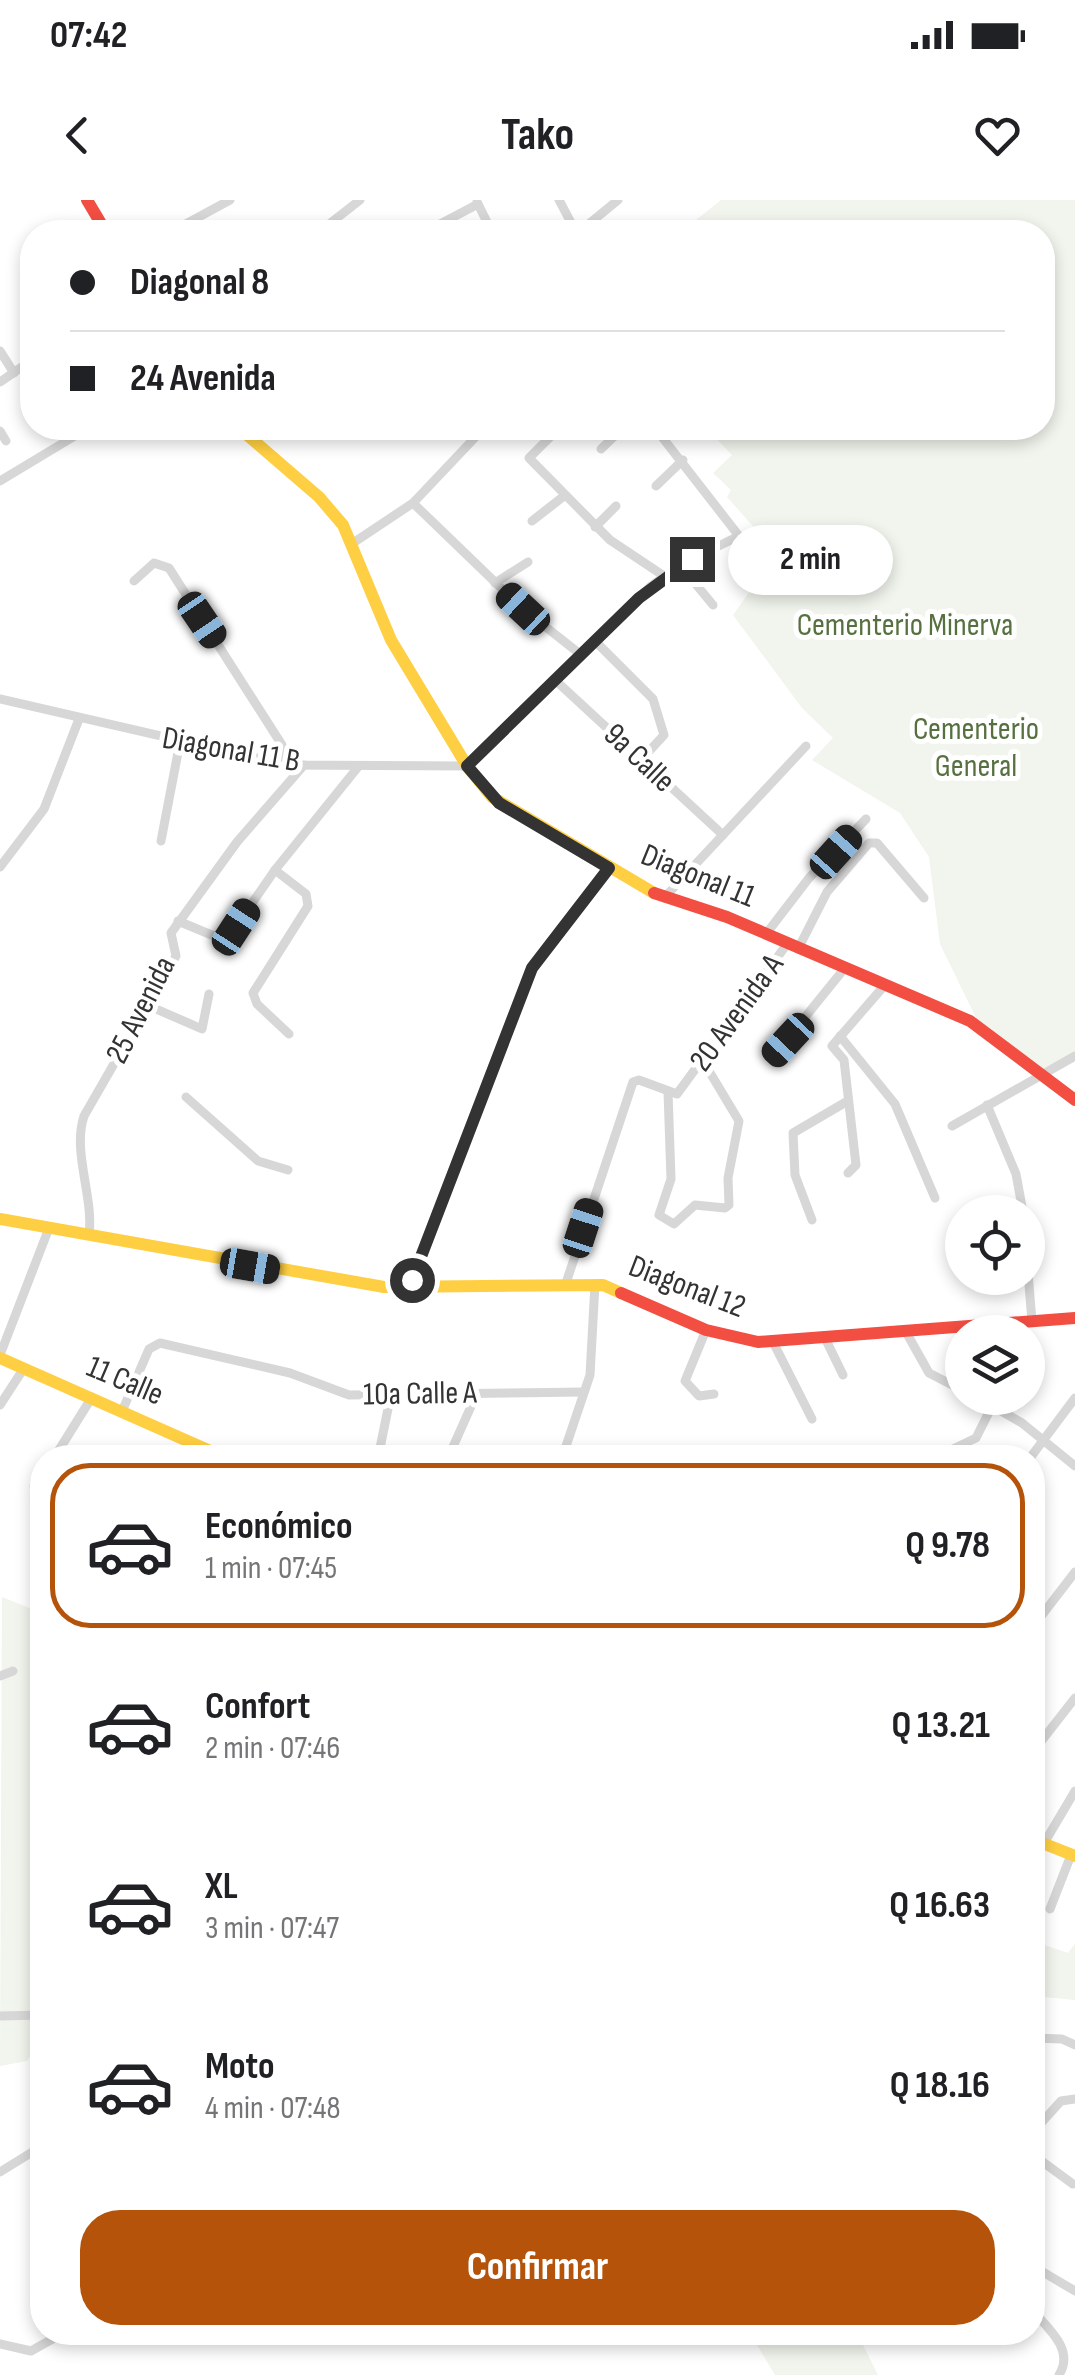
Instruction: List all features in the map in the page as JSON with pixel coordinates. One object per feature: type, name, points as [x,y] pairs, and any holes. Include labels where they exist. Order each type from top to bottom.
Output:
[{"type":"street","points":[[193,220],[230,200]]},
{"type":"street","points":[[334,220],[360,200]]},
{"type":"street","points":[[593,220],[618,200]]},
{"type":"street","points":[[446,220],[477,202]]},
{"type":"street","points":[[0,351],[14,372]]},
{"type":"street","points":[[0,382],[20,368]]},
{"type":"street","points":[[0,482],[68,440]]},
{"type":"street","name":"Diagonal 11","points":[[253,440],[320,497],[352,542],[379,618],[467,766],[499,803],[664,898],[766,934],[970,1021],[1075,1100]]},
{"type":"street","points":[[352,542],[413,503],[473,440]]},
{"type":"street","points":[[547,440],[529,458],[617,546],[664,576]]},
{"type":"street","points":[[601,449],[610,440]]},
{"type":"street","points":[[467,766],[664,576],[739,536],[665,440]]},
{"type":"street","points":[[656,486],[682,460]]},
{"type":"street","points":[[532,522],[564,496]]},
{"type":"street","points":[[413,503],[494,583],[580,654]]},
{"type":"street","points":[[596,526],[616,506]]},
{"type":"street","points":[[494,583],[528,562]]},
{"type":"street","points":[[134,580],[154,563],[169,568],[282,745],[287,765]]},
{"type":"street","points":[[680,565],[712,606]]},
{"type":"street","points":[[594,640],[656,702],[664,735],[641,760]]},
{"type":"street","name":"9a Calle","points":[[555,680],[723,835]]},
{"type":"street","name":"Diagonal 11 B","points":[[0,699],[287,765],[467,766]]},
{"type":"street","points":[[0,867],[44,808],[79,719]]},
{"type":"street","points":[[160,841],[180,742]]},
{"type":"street","points":[[664,898],[806,746]]},
{"type":"street","name":"25 Avenida","points":[[89,1235],[82,1122],[176,956],[170,936],[178,921],[237,842],[304,765]]},
{"type":"street","points":[[178,921],[224,942],[275,870],[358,767]]},
{"type":"street","points":[[766,934],[809,878],[866,818]]},
{"type":"street","name":"20 Avenida A","points":[[564,1286],[619,1117],[636,1080],[677,1094],[793,946],[827,892],[869,843],[877,844],[924,898]]},
{"type":"street","points":[[410,1288],[532,968],[609,868]]},
{"type":"street","points":[[275,870],[306,894],[308,906],[253,993],[257,1004],[288,1034]]},
{"type":"street","points":[[772,1058],[819,1006],[844,969]]},
{"type":"street","points":[[848,1173],[856,1165],[844,1060],[832,1046],[884,986]]},
{"type":"street","points":[[147,1005],[202,1029],[209,994]]},
{"type":"street","points":[[840,1036],[895,1104],[934,1198]]},
{"type":"street","points":[[952,1126],[1075,1056]]},
{"type":"street","points":[[668,1092],[670,1183],[660,1215],[674,1224],[695,1205],[726,1208],[730,1204],[728,1178],[739,1121],[703,1061]]},
{"type":"street","points":[[186,1097],[258,1161],[288,1170]]},
{"type":"street","points":[[812,1220],[794,1175],[793,1133],[846,1102]]},
{"type":"street","points":[[987,1105],[1016,1174],[1020,1195]]},
{"type":"street","name":"Diagonal 12","points":[[0,1219],[304,1276],[410,1288],[596,1284],[629,1294],[706,1330],[773,1342],[945,1329]]},
{"type":"street","points":[[0,1356],[49,1228]]},
{"type":"street","points":[[566,1445],[590,1375],[596,1284]]},
{"type":"street","name":"Diagonal 12","points":[[1045,1322],[1075,1318]]},
{"type":"street","name":"Diagonal 12","points":[[1059,1322],[1075,1329]]},
{"type":"street","points":[[706,1330],[685,1381],[699,1396],[714,1394]]},
{"type":"street","points":[[906,1332],[930,1372],[945,1380]]},
{"type":"street","points":[[825,1338],[843,1375]]},
{"type":"street","points":[[773,1342],[812,1419]]},
{"type":"street","name":"10a Calle A","points":[[122,1410],[156,1344],[290,1373],[345,1394],[583,1392]]},
{"type":"street","name":"11 Calle","points":[[0,1356],[198,1445]]},
{"type":"street","points":[[0,1405],[24,1368]]},
{"type":"street","points":[[454,1445],[477,1393]]},
{"type":"street","points":[[384,1445],[392,1394]]},
{"type":"street","points":[[62,1445],[92,1397]]},
{"type":"street","points":[[1041,1445],[1075,1398]]},
{"type":"street","points":[[961,1445],[976,1438],[988,1415]]},
{"type":"street","points":[[1009,1415],[1075,1466]]},
{"type":"street","points":[[1045,1611],[1075,1572]]},
{"type":"street","points":[[0,1676],[14,1671]]},
{"type":"street","points":[[1045,1736],[1075,1698]]},
{"type":"street","points":[[1045,1832],[1075,1791]]},
{"type":"street","points":[[1045,1845],[1073,1855],[1050,1908]]},
{"type":"street","points":[[0,2016],[30,2015]]},
{"type":"street","points":[[1045,2038],[1062,2039],[1075,2045]]},
{"type":"street","points":[[1045,2119],[1062,2101],[1075,2099]]},
{"type":"street","points":[[0,2172],[30,2153]]},
{"type":"street","points":[[1045,2164],[1073,2184]]},
{"type":"street","points":[[1045,2271],[1075,2291]]},
{"type":"street","points":[[1045,2322],[1065,2341],[1069,2354],[1066,2368],[1059,2375]]},
{"type":"street","points":[[0,2344],[31,2351],[42,2345]]},
{"type":"green space","name":"Cementerio General","points":[[721,200],[1075,200],[1075,1054],[1045,1070],[978,1022],[940,944],[929,857],[900,813],[812,760],[833,738],[802,708],[733,615],[777,553],[727,497],[731,490],[713,473],[732,455],[718,440],[1055,440],[1055,220],[696,220]]},
{"type":"green space","points":[[2,1597],[30,1608],[30,2056],[27,2061],[0,2066]]},
{"type":"green space","points":[[1075,1944],[1075,2000],[1045,1997],[1045,1945],[1068,1953]]},
{"type":"green space","points":[[757,2345],[863,2345],[878,2375],[775,2375]]},
{"type":"traffic: slow","points":[[253,440],[319,497],[343,525],[391,640],[467,766],[492,797],[654,893]]},
{"type":"traffic: slow","points":[[0,1219],[384,1287],[603,1285],[621,1293]]},
{"type":"traffic: slow","points":[[0,1358],[197,1445]]},
{"type":"traffic: slow","points":[[1045,1844],[1075,1856]]},
{"type":"traffic: jam","points":[[87,200],[99,220]]},
{"type":"traffic: jam","points":[[654,893],[727,917],[970,1021],[1075,1100]]},
{"type":"traffic: jam","points":[[621,1293],[706,1330],[758,1342],[1075,1318]]},
{"type":"route","points":[[412,1280],[532,968],[609,868],[499,803],[467,766],[639,598],[692,559]]},
{"type":"park label","name":"Cementerio Minerva","points":[[905,625]]}]
